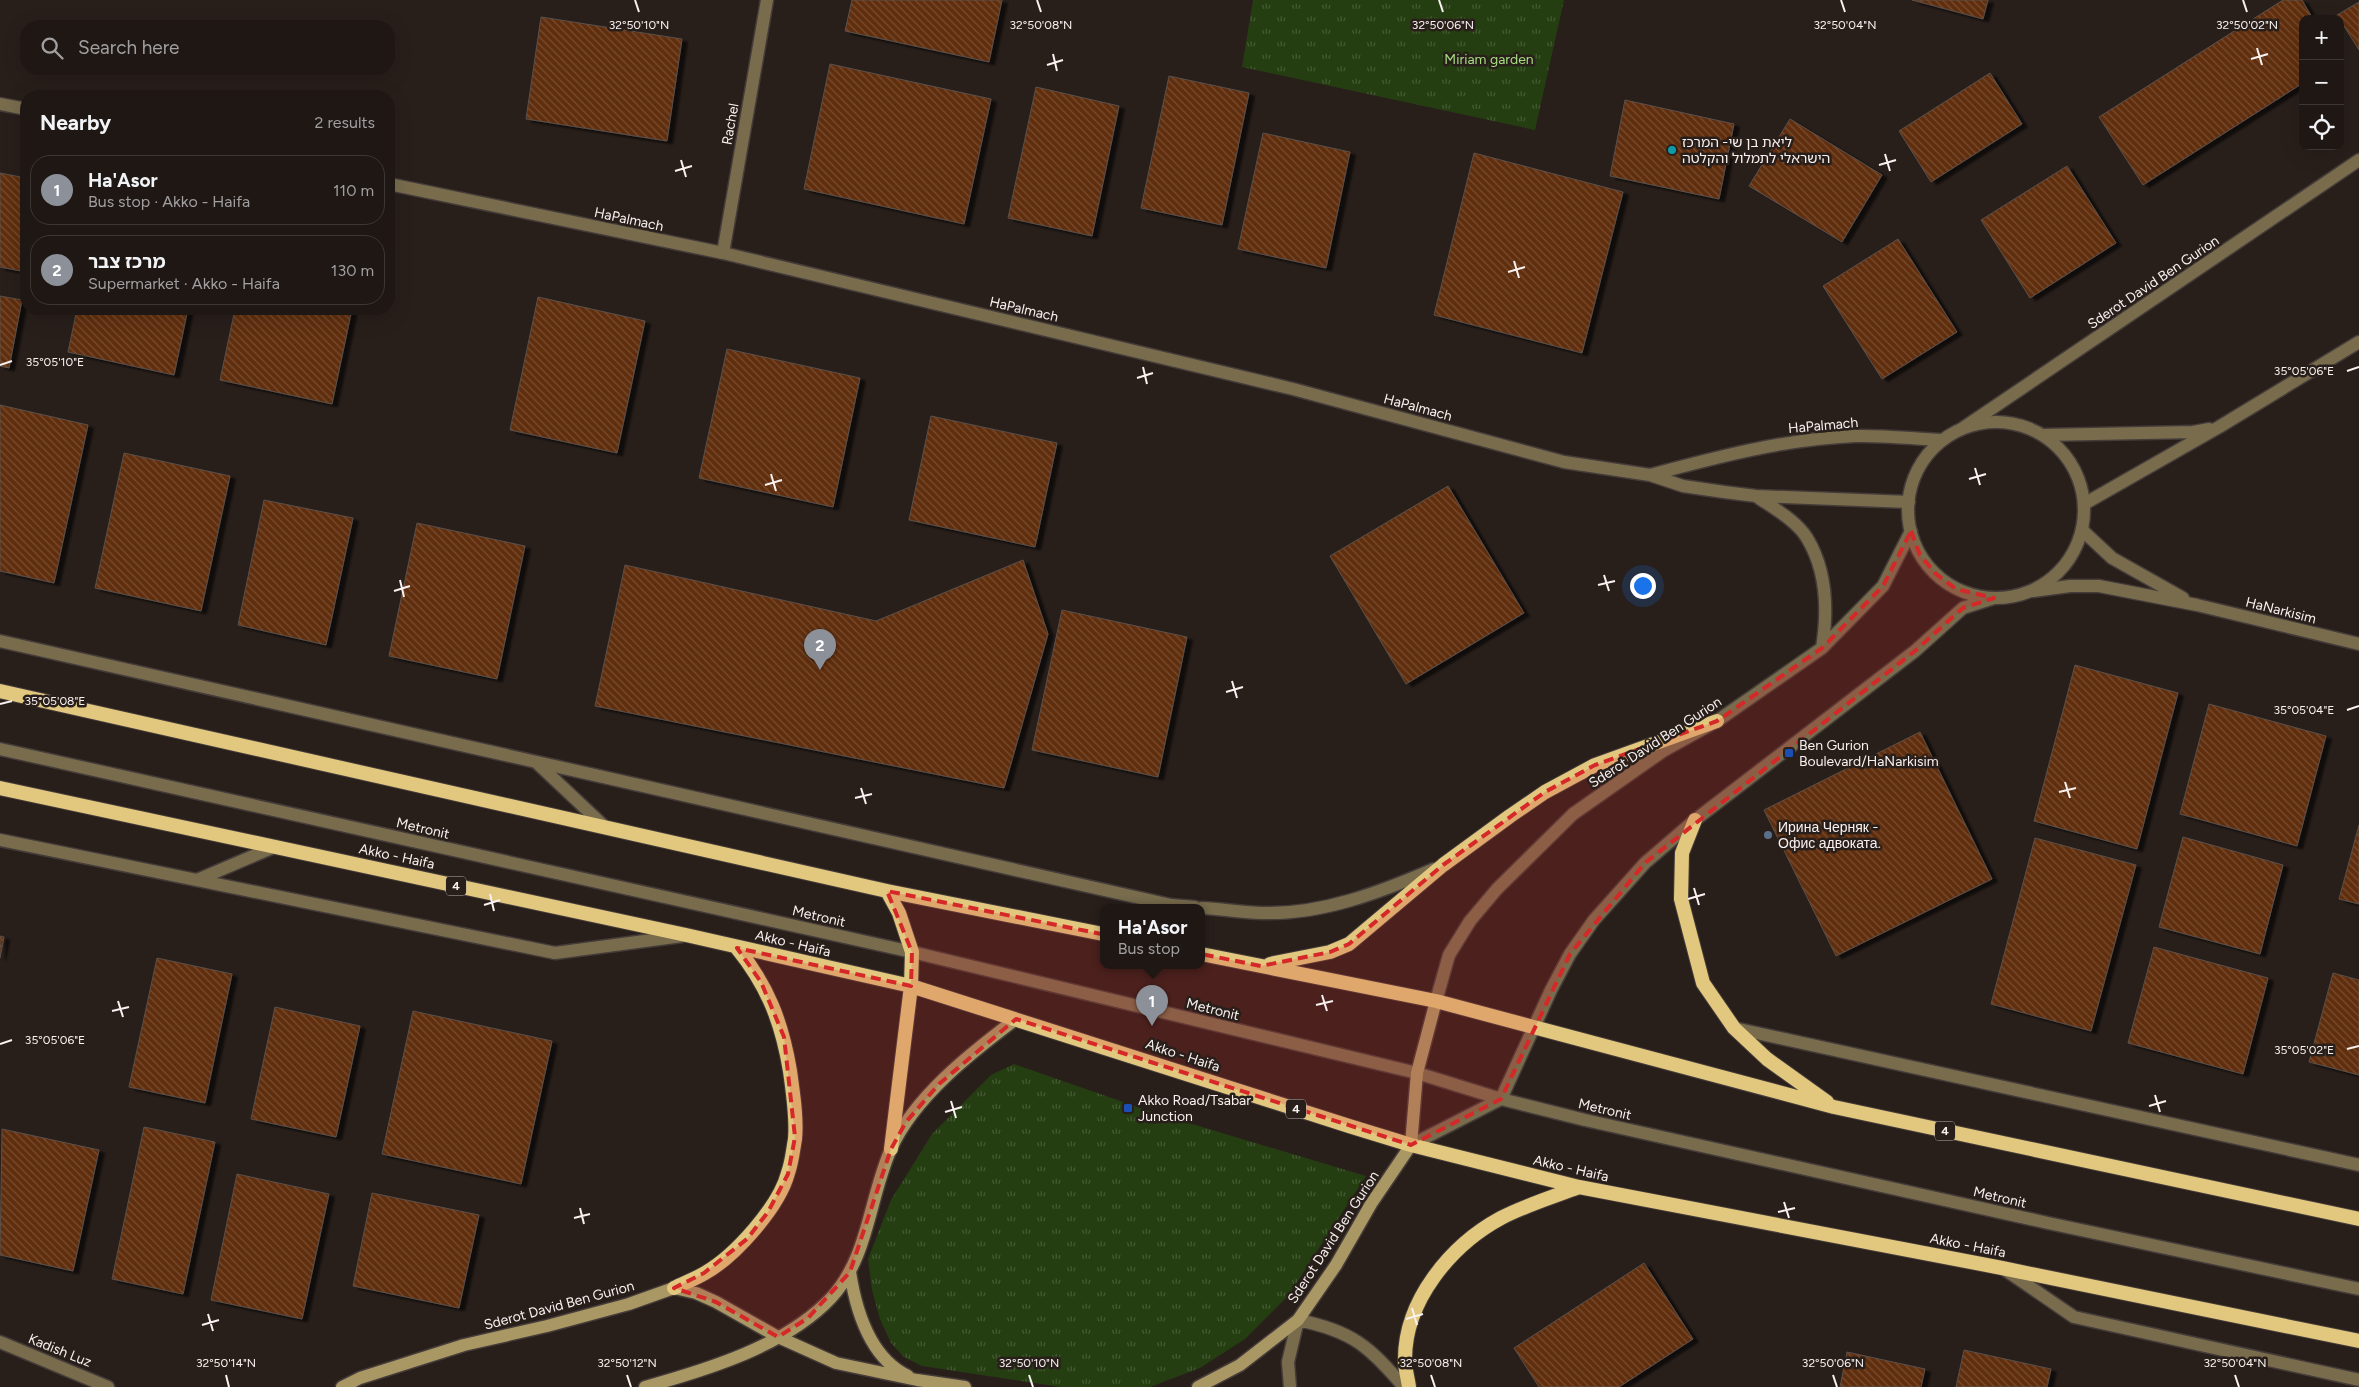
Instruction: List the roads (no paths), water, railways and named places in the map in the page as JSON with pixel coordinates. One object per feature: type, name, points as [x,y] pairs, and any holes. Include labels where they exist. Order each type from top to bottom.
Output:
[{"type":"highway","points":[[0,691],[887,891],[1100,933]]},
{"type":"highway","points":[[1261,966],[1330,952],[1349,944],[1444,865],[1538,797],[1595,765],[1717,721]]},
{"type":"highway","name":"Akko - Haifa","points":[[0,788],[686,935],[911,986],[1411,1145],[1579,1188],[2002,1268],[2359,1341]]},
{"type":"highway","points":[[1695,820],[1682,853],[1681,899],[1703,983],[1734,1028],[1768,1059],[1834,1107]]},
{"type":"highway","points":[[887,891],[899,913],[912,952],[911,986],[891,1148]]},
{"type":"highway","points":[[674,1288],[704,1273],[724,1260],[747,1239],[768,1212],[788,1174],[795,1138],[793,1091],[784,1037],[760,982],[737,948]]},
{"type":"highway","name":"4","points":[[1205,955],[1436,1001],[1834,1107],[2359,1219]]},
{"type":"highway","points":[[1410,1387],[1405,1361],[1409,1326],[1428,1287],[1451,1256],[1475,1235],[1501,1219],[1529,1206],[1579,1188]]},
{"type":"main road","name":"Sderot David Ben Gurion","points":[[1198,1387],[1240,1365],[1298,1320],[1336,1265],[1371,1204],[1411,1145],[1417,1073],[1436,1001]]},
{"type":"main road","points":[[645,1387],[714,1367],[778,1336],[808,1318],[830,1298],[850,1272],[891,1148],[906,1122],[939,1084],[982,1044],[1016,1019]]},
{"type":"main road","points":[[850,1272],[857,1307],[870,1340],[902,1373],[917,1380]]},
{"type":"main road","name":"Sderot David Ben Gurion","points":[[342,1387],[360,1378],[464,1345],[602,1311],[674,1288]]},
{"type":"main road","points":[[674,1288],[696,1293],[716,1302],[778,1336],[836,1363],[917,1380],[964,1387]]},
{"type":"street","name":"Rachel","points":[[723,253],[767,0]]},
{"type":"street","points":[[0,104],[20,109]]},
{"type":"street","name":"Sderot David Ben Gurion","points":[[1963,428],[2359,160]]},
{"type":"street","name":"HaPalmach","points":[[395,185],[723,253],[1293,389],[1564,462],[1650,475],[1683,486],[1756,496],[1909,502]]},
{"type":"street","points":[[2084,504],[2219,427],[2359,342]]},
{"type":"street","points":[[1990,422],[2018,425],[2043,435],[2063,453],[2078,477],[2084,504],[2082,530],[2073,554],[2056,575],[2033,591],[2007,598],[1994,598],[1979,597],[1956,589],[1936,574],[1920,555],[1910,531],[1909,502],[1914,478],[1926,457],[1942,440],[1963,428],[1990,422]]},
{"type":"street","points":[[2043,435],[2192,432],[2219,427]]},
{"type":"street","name":"HaPalmach","points":[[1650,475],[1726,454],[1793,442],[1856,436],[1942,440]]},
{"type":"street","points":[[1756,496],[1792,522],[1807,538],[1820,568],[1825,597],[1826,624],[1822,648]]},
{"type":"street","name":"HaNarkisim","points":[[2082,530],[2112,558],[2144,578],[2196,605]]},
{"type":"street","name":"Sderot David Ben Gurion","points":[[1436,1001],[1449,955],[1470,921],[1497,889],[1573,814],[1663,751],[1717,721],[1822,648],[1883,586],[1910,531]]},
{"type":"street","name":"HaNarkisim","points":[[2033,591],[2070,586],[2099,586],[2196,605],[2359,644]]},
{"type":"street","points":[[1501,1099],[1551,990],[1570,954],[1594,920],[1645,863],[1695,820],[1915,651],[1963,608],[1994,598]]},
{"type":"street","points":[[0,641],[1166,904]]},
{"type":"street","name":"Metronit","points":[[0,749],[912,952],[1417,1073],[1501,1099],[1585,1120],[2000,1213],[2359,1290]]},
{"type":"street","points":[[536,762],[605,827]]},
{"type":"street","points":[[0,840],[555,954],[686,935]]},
{"type":"street","points":[[197,880],[274,846]]},
{"type":"street","points":[[1205,908],[1263,913],[1310,909],[1394,887],[1444,865]]},
{"type":"street","points":[[1734,1028],[2359,1165]]},
{"type":"street","name":"Sderot David Ben Gurion","points":[[1411,1145],[1501,1099]]},
{"type":"street","points":[[2002,1268],[2074,1317],[2359,1380]]},
{"type":"street","points":[[1290,1387],[1288,1362],[1298,1320],[1327,1326],[1352,1338],[1378,1356],[1404,1387]]},
{"type":"street","name":"Kadish Luz","points":[[0,1342],[108,1387]]},
{"type":"place","name":"ליאת בן שי- המרכז הישראלי לתמלול והקלטה","points":[[1672,150]]},
{"type":"place","name":"מרכז צבר","points":[[820,670]]},
{"type":"place","name":"Ben Gurion Boulevard/HaNarkisim","points":[[1789,753]]},
{"type":"place","name":"Ирина Черняк - Офис адвоката.","points":[[1768,835]]},
{"type":"place","name":"Ha'Asor","points":[[1152,1026]]},
{"type":"place","name":"Akko Road/Tsabar Junction","points":[[1128,1108]]},
{"type":"park label","name":"Miriam garden","points":[[1489,59]]}]
